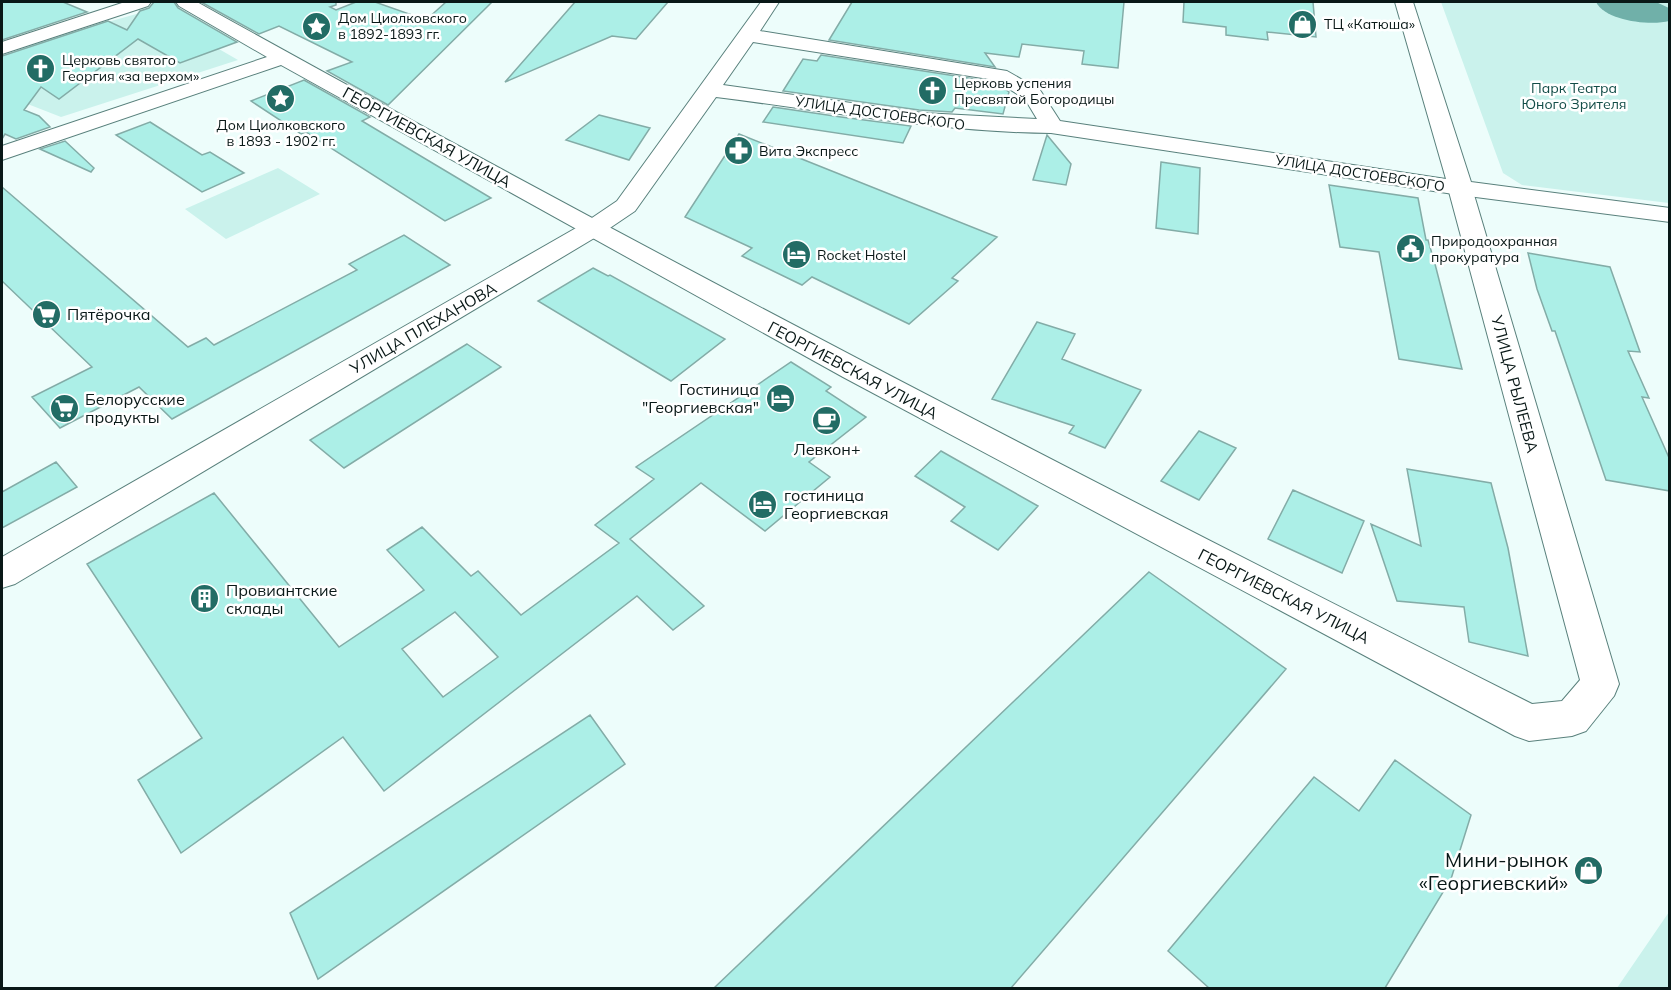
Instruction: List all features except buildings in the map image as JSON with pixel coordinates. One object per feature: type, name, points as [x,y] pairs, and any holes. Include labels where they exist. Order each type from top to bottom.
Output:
[{"type":"street","points":[[2,48],[142,2]]},
{"type":"street","name":"ГЕОРГИЕВСКАЯ УЛИЦА","points":[[185,2],[592,229],[888,390],[1529,723]]},
{"type":"street","name":"УЛИЦА ПЛЕХАНОВА","points":[[2,574],[592,229],[626,206],[770,2]]},
{"type":"street","name":"УЛИЦА РЫЛЕЕВА","points":[[1404,2],[1456,167],[1600,684],[1572,718],[1529,723]]},
{"type":"street","points":[[747,35],[1000,75],[1026,87],[1042,103],[1051,126]]},
{"type":"street","points":[[2,153],[225,79],[284,57]]},
{"type":"street","name":"УЛИЦА ДОСТОЕВСКОГО","points":[[710,90],[964,125],[1009,128],[1051,126],[1460,188],[1670,215]]},
{"type":"green space","name":"Парк Театра Юного Зрителя","points":[[1441,2],[1669,2],[1669,203],[1522,185],[1503,173]]},
{"type":"green space","points":[[140,13],[186,30],[238,60],[61,117],[2,94],[2,57],[36,42]]},
{"type":"green space","points":[[278,168],[320,194],[226,239],[185,209]]},
{"type":"green space","points":[[1669,912],[1669,988],[1617,988]]},
{"type":"water","points":[[1596,2],[1656,2],[1669,8],[1669,21],[1651,23],[1618,18],[1609,14]]},
{"type":"place","name":"ТЦ «Катюша»","points":[[1303,24]]},
{"type":"place","name":"Дом Циолковского в 1892-1893 гг.","points":[[317,26]]},
{"type":"place","name":"Церковь святого Георгия «за верхом»","points":[[41,68]]},
{"type":"place","name":"Церковь успения Пресвятой Богородицы","points":[[933,91]]},
{"type":"place","name":"Дом Циолковского в 1893 - 1902 гг.","points":[[281,98]]},
{"type":"place","name":"Вита Экспресс","points":[[738,151]]},
{"type":"place","name":"Природоохранная прокуратура","points":[[1410,249]]},
{"type":"place","name":"Rocket Hostel","points":[[796,255]]},
{"type":"place","name":"Пятёрочка","points":[[46,314]]},
{"type":"place","name":"Гостиница \"Георгиевская\"","points":[[780,398]]},
{"type":"place","name":"Белорусские продукты","points":[[64,408]]},
{"type":"place","name":"Левкон+","points":[[827,421]]},
{"type":"place","name":"гостиница Георгиевская","points":[[763,504]]},
{"type":"place","name":"Провиантские склады","points":[[205,599]]},
{"type":"place","name":"Мини-рынок «Георгиевский»","points":[[1589,871]]}]
